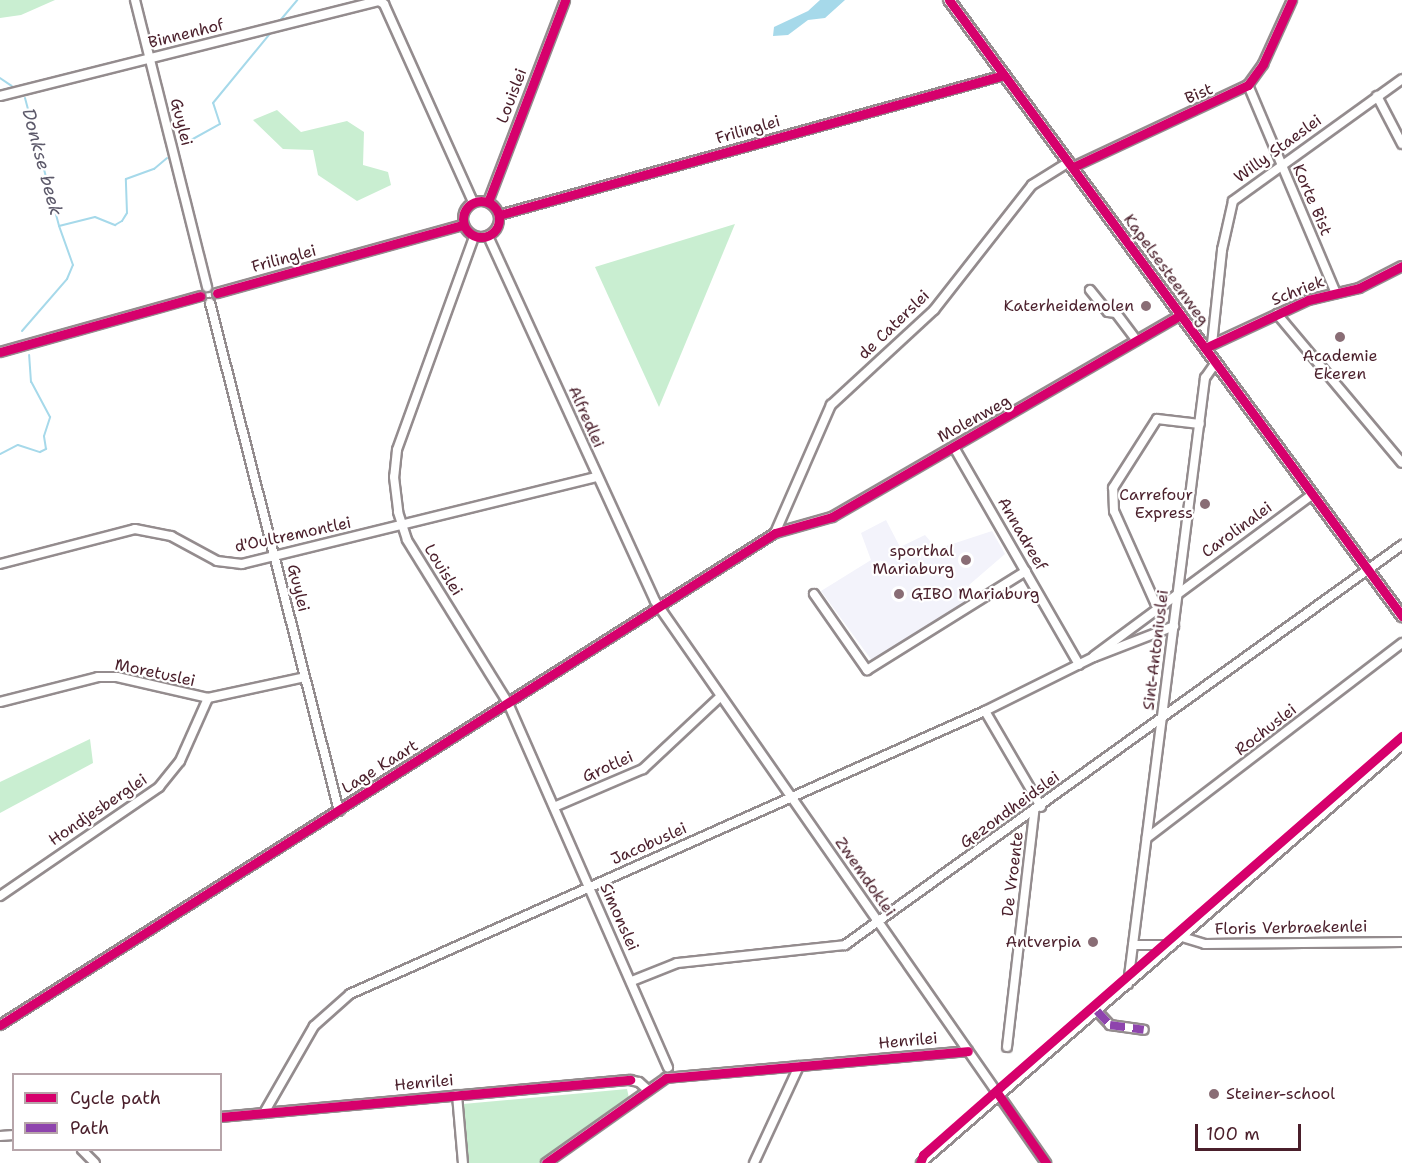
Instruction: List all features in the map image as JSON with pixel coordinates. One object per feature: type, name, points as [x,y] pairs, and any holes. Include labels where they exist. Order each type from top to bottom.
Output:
[{"type":"main road","name":"Kapelsesteenweg","points":[[949,0],[1180,315],[1209,346],[1216,362],[1402,616]]},
{"type":"street","name":"Guylei","points":[[135,0],[207,287]]},
{"type":"street","name":"Louislei","points":[[488,202],[564,0]]},
{"type":"street","points":[[1248,85],[1263,64],[1292,0]]},
{"type":"street","name":"Binnenhof","points":[[0,96],[379,2],[384,4],[473,202]]},
{"type":"street","name":"Frilinglei","points":[[499,215],[1004,75]]},
{"type":"street","name":"Willy Staeslei","points":[[1209,346],[1228,209],[1280,164],[1402,79]]},
{"type":"street","name":"Korte Bist","points":[[1248,85],[1335,293]]},
{"type":"street","name":"Bist","points":[[1071,165],[1248,85]]},
{"type":"street","points":[[1377,96],[1402,144]]},
{"type":"street","name":"de Caterslei","points":[[775,533],[831,405],[934,310],[1032,185],[1071,165]]},
{"type":"street","points":[[473,202],[488,202],[499,215],[498,227],[488,236],[474,237],[463,225],[464,211],[473,202]]},
{"type":"street","name":"Frilinglei","points":[[217,293],[463,225]]},
{"type":"street","name":"Alfredlei","points":[[488,236],[597,477],[660,608]]},
{"type":"street","name":"Louislei","points":[[474,237],[397,450],[394,489],[401,525],[508,703]]},
{"type":"street","name":"Schriek","points":[[1209,346],[1277,314],[1335,293],[1359,288],[1402,266]]},
{"type":"street","points":[[0,352],[200,296],[207,287],[217,293],[210,303],[200,296]]},
{"type":"street","points":[[1090,290],[1108,312],[1116,313],[1136,340]]},
{"type":"street","name":"Guylei","points":[[210,303],[339,811]]},
{"type":"street","points":[[1277,314],[1402,463]]},
{"type":"street","name":"Molenweg","points":[[775,533],[832,517],[955,449],[1180,315]]},
{"type":"street","name":"Sint-Antoniuslei","points":[[1128,984],[1205,378],[1216,362]]},
{"type":"street","points":[[1157,606],[1114,511],[1113,488],[1157,419],[1200,424]]},
{"type":"street","name":"Annadreef","points":[[955,449],[1079,665]]},
{"type":"street","name":"d'Oultremontlei","points":[[0,564],[135,529],[171,536],[205,556],[228,563],[275,557],[597,477]]},
{"type":"street","name":"Carolinalei","points":[[1179,591],[1313,494]]},
{"type":"street","name":"Lage Kaart","points":[[0,1024],[660,608],[775,533]]},
{"type":"street","name":"Gezondheidslei","points":[[632,981],[677,963],[833,949],[879,923],[1402,545]]},
{"type":"street","points":[[814,594],[867,670],[1026,571]]},
{"type":"street","name":"Jacobuslei","points":[[1094,657],[1179,591]]},
{"type":"street","name":"Zwemdoklei","points":[[660,608],[1046,1163]]},
{"type":"street","name":"Jacobuslei","points":[[264,1113],[309,1034],[342,999],[985,711],[1094,657],[1174,626]]},
{"type":"street","name":"Rochuslei","points":[[1147,838],[1402,643]]},
{"type":"street","name":"Moretuslei","points":[[0,702],[98,678],[117,678],[208,698],[304,677]]},
{"type":"street","name":"Grotlei","points":[[554,807],[643,769],[720,697]]},
{"type":"street","name":"Hondjesberglei","points":[[0,896],[159,787],[180,760],[208,698]]},
{"type":"street","name":"Simonslei","points":[[508,703],[668,1066]]},
{"type":"street","points":[[985,711],[1037,809]]},
{"type":"street","points":[[921,1163],[1402,745]]},
{"type":"street","name":"De Vroente","points":[[1007,1047],[1037,809]]},
{"type":"street","name":"Floris Verbraekenlei","points":[[1182,937],[1205,944],[1402,942]]},
{"type":"street","points":[[1133,945],[1172,945]]},
{"type":"street","points":[[1097,1011],[1110,1025],[1144,1030]]},
{"type":"street","name":"Henrilei","points":[[222,1117],[630,1080],[639,1082],[648,1090],[672,1077],[968,1051]]},
{"type":"street","points":[[754,1163],[799,1066]]},
{"type":"street","points":[[546,1163],[648,1090]]},
{"type":"street","points":[[457,1095],[463,1163]]},
{"type":"street","points":[[84,1151],[95,1163]]},
{"type":"shaded area","name":"GIBO Mariaburg","points":[[886,520],[900,547],[925,535],[937,549],[992,531],[1005,554],[969,585],[976,598],[873,662],[821,591],[871,560],[861,533]]},
{"type":"green space","points":[[0,0],[55,0],[21,15],[0,18]]},
{"type":"green space","points":[[277,110],[301,132],[347,121],[364,132],[363,165],[388,172],[391,185],[357,201],[318,175],[313,150],[283,149],[253,120]]},
{"type":"green space","points":[[735,224],[659,407],[595,267]]},
{"type":"green space","points":[[90,739],[93,763],[0,813],[0,782]]},
{"type":"green space","points":[[627,1089],[629,1098],[539,1163],[468,1163],[463,1104]]},
{"type":"water","points":[[820,0],[845,0],[825,18],[808,20],[788,35],[773,36],[774,27],[808,11]]},
{"type":"waterway","points":[[278,23],[297,0]]},
{"type":"waterway","points":[[182,145],[220,124],[213,103],[273,30]]},
{"type":"waterway","name":"Donkse beek","points":[[0,78],[12,86]]},
{"type":"waterway","name":"Donkse beek","points":[[25,98],[59,226]]},
{"type":"waterway","points":[[22,331],[67,279],[73,265],[59,226],[95,217],[115,225],[122,221],[127,213],[126,179],[154,169],[167,158]]},
{"type":"waterway","points":[[0,454],[18,445],[40,452],[46,449],[44,436],[50,417],[31,382],[29,355]]},
{"type":"marked path","points":[[1097,1011],[1110,1025],[1144,1030]]},
{"type":"cycle path","points":[[488,202],[565,0]]},
{"type":"cycle path","points":[[949,0],[1402,616]]},
{"type":"cycle path","points":[[1073,167],[1248,85],[1263,64],[1292,0]]},
{"type":"cycle path","points":[[499,215],[1004,75]]},
{"type":"cycle path","points":[[481,201],[494,206],[499,219],[494,232],[481,237],[468,232],[463,219],[468,206],[481,201]]},
{"type":"cycle path","points":[[217,293],[463,225]]},
{"type":"cycle path","points":[[1205,348],[1308,300],[1359,288],[1402,266]]},
{"type":"cycle path","points":[[0,352],[200,296]]},
{"type":"cycle path","points":[[0,1025],[775,533],[832,517],[1180,315]]},
{"type":"cycle path","points":[[920,1163],[923,1155],[1402,736]]},
{"type":"cycle path","points":[[546,1163],[666,1078],[968,1051]]},
{"type":"cycle path","points":[[222,1117],[630,1080]]},
{"type":"cycle path","points":[[996,1091],[1046,1163]]},
{"type":"place","name":"Katerheidemolen","points":[[1146,306]]},
{"type":"place","name":"Academie Ekeren","points":[[1340,337]]},
{"type":"place","name":"Carrefour Express","points":[[1205,504]]},
{"type":"place","name":"sporthal Mariaburg","points":[[966,560]]},
{"type":"place","name":"GIBO Mariaburg","points":[[899,594]]},
{"type":"place","name":"Antverpia","points":[[1093,942]]},
{"type":"place","name":"Steiner-school","points":[[1214,1094]]}]
